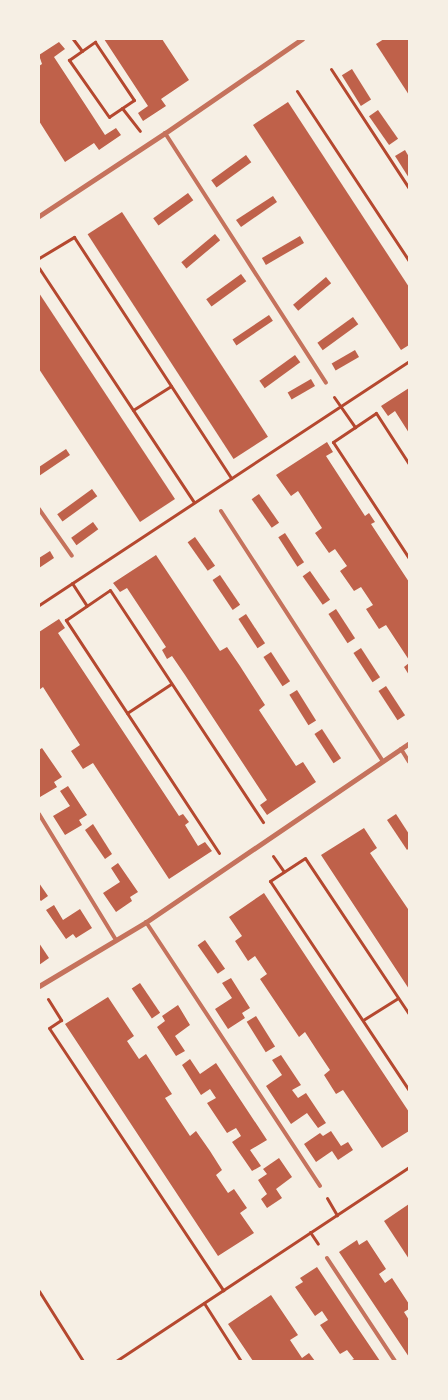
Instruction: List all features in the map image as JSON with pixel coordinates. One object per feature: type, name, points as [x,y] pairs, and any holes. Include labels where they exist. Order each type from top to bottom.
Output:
[{"type":"street","points":[[39,216],[302,39]]},
{"type":"street","points":[[39,986],[146,922],[409,743]]},
{"type":"lane","points":[[165,133],[326,383]]},
{"type":"lane","points":[[39,509],[72,556]]},
{"type":"lane","points":[[221,511],[382,760]]},
{"type":"lane","points":[[401,749],[409,762]]},
{"type":"lane","points":[[39,814],[116,940]]},
{"type":"lane","points":[[146,922],[320,1186]]},
{"type":"lane","points":[[327,1258],[395,1361]]},
{"type":"path","points":[[73,39],[82,51]]},
{"type":"path","points":[[95,42],[134,100],[122,108],[109,117],[69,60],[95,42]]},
{"type":"path","points":[[331,69],[409,188]]},
{"type":"path","points":[[297,91],[409,261]]},
{"type":"path","points":[[122,108],[149,143]]},
{"type":"path","points":[[39,258],[74,237],[231,478]]},
{"type":"path","points":[[39,268],[194,502]]},
{"type":"path","points":[[39,605],[409,361]]},
{"type":"path","points":[[133,410],[171,386]]},
{"type":"path","points":[[340,406],[355,427]]},
{"type":"path","points":[[409,464],[376,413],[333,442],[409,558]]},
{"type":"path","points":[[72,583],[87,606]]},
{"type":"path","points":[[227,866],[66,620],[110,590],[273,837]]},
{"type":"path","points":[[127,713],[172,684]]},
{"type":"path","points":[[409,1014],[305,858],[270,882],[409,1090]]},
{"type":"path","points":[[39,986],[62,1020],[49,1028],[223,1290]]},
{"type":"path","points":[[363,1020],[398,998]]},
{"type":"path","points":[[116,1361],[409,1167]]},
{"type":"path","points":[[39,1291],[83,1361]]},
{"type":"path","points":[[204,1303],[241,1361]]},
{"type":"path","points":[[122,1357],[124,1361]]},
{"type":"building","points":[[104,39],[162,39],[189,80],[161,99],[166,106],[143,121],[138,113],[148,106]]},
{"type":"building","points":[[384,39],[409,39],[409,95],[376,44]]},
{"type":"building","points":[[59,42],[65,49],[54,57],[105,135],[116,128],[121,135],[99,150],[94,143],[65,162],[39,121],[39,66],[42,64],[39,55]]},
{"type":"building","points":[[352,69],[371,100],[361,106],[342,75]]},
{"type":"building","points":[[288,102],[409,287],[409,345],[401,350],[253,125]]},
{"type":"building","points":[[378,110],[398,139],[389,145],[369,116]]},
{"type":"building","points":[[405,150],[409,157],[409,178],[395,156]]},
{"type":"building","points":[[246,155],[251,162],[217,188],[211,180]]},
{"type":"building","points":[[188,193],[193,200],[159,226],[153,218]]},
{"type":"building","points":[[273,196],[277,202],[241,227],[236,220]]},
{"type":"building","points":[[122,212],[268,437],[234,459],[88,234]]},
{"type":"building","points":[[215,234],[220,240],[186,268],[181,262]]},
{"type":"building","points":[[300,236],[304,243],[266,265],[262,258]]},
{"type":"building","points":[[241,274],[246,281],[212,307],[206,299]]},
{"type":"building","points":[[326,277],[331,283],[298,311],[293,305]]},
{"type":"building","points":[[39,293],[175,499],[140,522],[39,369]]},
{"type":"building","points":[[269,315],[273,321],[236,345],[233,340]]},
{"type":"building","points":[[353,317],[358,324],[323,350],[317,343]]},
{"type":"building","points":[[355,350],[359,357],[336,370],[332,364]]},
{"type":"building","points":[[295,355],[300,362],[265,388],[259,381]]},
{"type":"building","points":[[311,379],[315,386],[292,399],[288,392]]},
{"type":"building","points":[[409,388],[409,433],[395,411],[388,416],[381,406]]},
{"type":"building","points":[[327,442],[333,452],[326,456],[365,516],[369,513],[375,522],[371,524],[409,582],[409,660],[386,625],[379,629],[366,609],[373,605],[361,587],[354,591],[340,571],[347,566],[335,549],[329,553],[315,533],[322,528],[298,491],[291,496],[276,475]]},
{"type":"building","points":[[66,449],[70,455],[39,476],[39,467]]},
{"type":"building","points":[[92,489],[97,496],[63,522],[57,514]]},
{"type":"building","points":[[259,494],[279,523],[272,528],[252,499]]},
{"type":"building","points":[[93,522],[98,529],[76,545],[71,538]]},
{"type":"building","points":[[285,533],[304,562],[297,567],[278,537]]},
{"type":"building","points":[[195,537],[215,566],[208,571],[188,542]]},
{"type":"building","points":[[50,551],[54,558],[39,568],[39,558]]},
{"type":"building","points":[[156,555],[220,651],[227,647],[240,666],[265,705],[259,710],[296,766],[303,762],[316,782],[267,815],[260,805],[267,800],[185,675],[172,656],[167,659],[162,650],[166,647],[127,588],[120,592],[113,583]]},
{"type":"building","points":[[310,571],[330,600],[323,605],[303,576]]},
{"type":"building","points":[[220,575],[240,605],[233,610],[213,580]]},
{"type":"building","points":[[336,609],[355,638],[348,643],[328,614]]},
{"type":"building","points":[[246,614],[265,643],[258,648],[238,619]]},
{"type":"building","points":[[59,619],[65,628],[58,633],[179,816],[183,814],[189,822],[185,825],[198,846],[205,842],[212,851],[169,879],[93,763],[83,769],[71,751],[80,745],[43,687],[39,690],[39,632]]},
{"type":"building","points":[[361,648],[380,677],[373,682],[353,653]]},
{"type":"building","points":[[271,652],[290,681],[283,686],[263,657]]},
{"type":"building","points":[[409,663],[409,675],[404,667]]},
{"type":"building","points":[[386,686],[405,715],[398,720],[378,691]]},
{"type":"building","points":[[297,690],[316,721],[308,725],[289,695]]},
{"type":"building","points":[[322,729],[341,758],[334,763],[314,734]]},
{"type":"building","points":[[42,748],[62,777],[54,782],[57,787],[40,797],[39,750]]},
{"type":"building","points":[[68,786],[87,815],[79,820],[82,825],[65,835],[53,816],[70,806],[60,791]]},
{"type":"building","points":[[396,814],[409,834],[409,848],[407,850],[387,820]]},
{"type":"building","points":[[93,824],[112,854],[105,859],[85,830]]},
{"type":"building","points":[[364,828],[377,848],[370,853],[409,908],[409,989],[321,855]]},
{"type":"building","points":[[118,863],[138,892],[130,897],[132,901],[116,912],[103,893],[120,882],[111,868]]},
{"type":"building","points":[[39,883],[48,896],[41,901],[39,899]]},
{"type":"building","points":[[264,893],[409,1112],[409,1131],[382,1148],[343,1090],[336,1094],[324,1075],[330,1070],[305,1032],[299,1037],[260,979],[267,974],[255,956],[248,961],[235,941],[242,936],[229,917]]},
{"type":"building","points":[[54,905],[63,920],[80,909],[92,928],[76,938],[73,934],[66,939],[46,910]]},
{"type":"building","points":[[205,940],[225,969],[218,974],[198,945]]},
{"type":"building","points":[[39,943],[49,958],[39,965]]},
{"type":"building","points":[[231,978],[250,1008],[242,1013],[245,1018],[228,1029],[215,1009],[232,998],[222,983]]},
{"type":"building","points":[[140,983],[160,1013],[152,1018],[132,989]]},
{"type":"building","points":[[108,997],[134,1036],[127,1041],[139,1059],[146,1054],[172,1094],[165,1098],[190,1136],[196,1131],[210,1151],[222,1170],[216,1175],[228,1193],[234,1189],[247,1208],[240,1213],[254,1233],[218,1256],[65,1024]]},
{"type":"building","points":[[178,1005],[190,1025],[175,1036],[185,1051],[176,1056],[157,1027],[165,1021],[162,1016]]},
{"type":"building","points":[[256,1016],[275,1047],[266,1052],[247,1022]]},
{"type":"building","points":[[281,1055],[301,1085],[292,1090],[298,1098],[306,1093],[326,1123],[318,1128],[307,1113],[291,1124],[266,1086],[282,1075],[272,1060]]},
{"type":"building","points":[[190,1059],[200,1074],[216,1063],[267,1140],[250,1150],[261,1166],[252,1171],[232,1142],[241,1136],[236,1128],[227,1133],[207,1103],[216,1098],[210,1089],[201,1095],[182,1065]]},
{"type":"building","points":[[331,1131],[341,1146],[348,1142],[353,1150],[338,1160],[332,1151],[316,1162],[304,1144],[320,1133],[323,1136]]},
{"type":"building","points":[[279,1158],[292,1177],[276,1189],[282,1198],[267,1208],[261,1199],[267,1194],[258,1180],[267,1174],[263,1169]]},
{"type":"building","points":[[409,1204],[409,1259],[384,1221]]},
{"type":"building","points":[[357,1240],[359,1245],[367,1240],[386,1269],[379,1274],[385,1283],[392,1278],[409,1304],[409,1309],[404,1312],[409,1320],[409,1357],[339,1252]]},
{"type":"building","points":[[317,1267],[380,1361],[350,1361],[354,1359],[347,1350],[340,1354],[320,1325],[328,1320],[322,1311],[315,1316],[295,1287],[303,1282],[300,1278]]},
{"type":"building","points":[[271,1295],[298,1335],[290,1340],[302,1358],[309,1353],[315,1361],[253,1361],[228,1324]]}]
